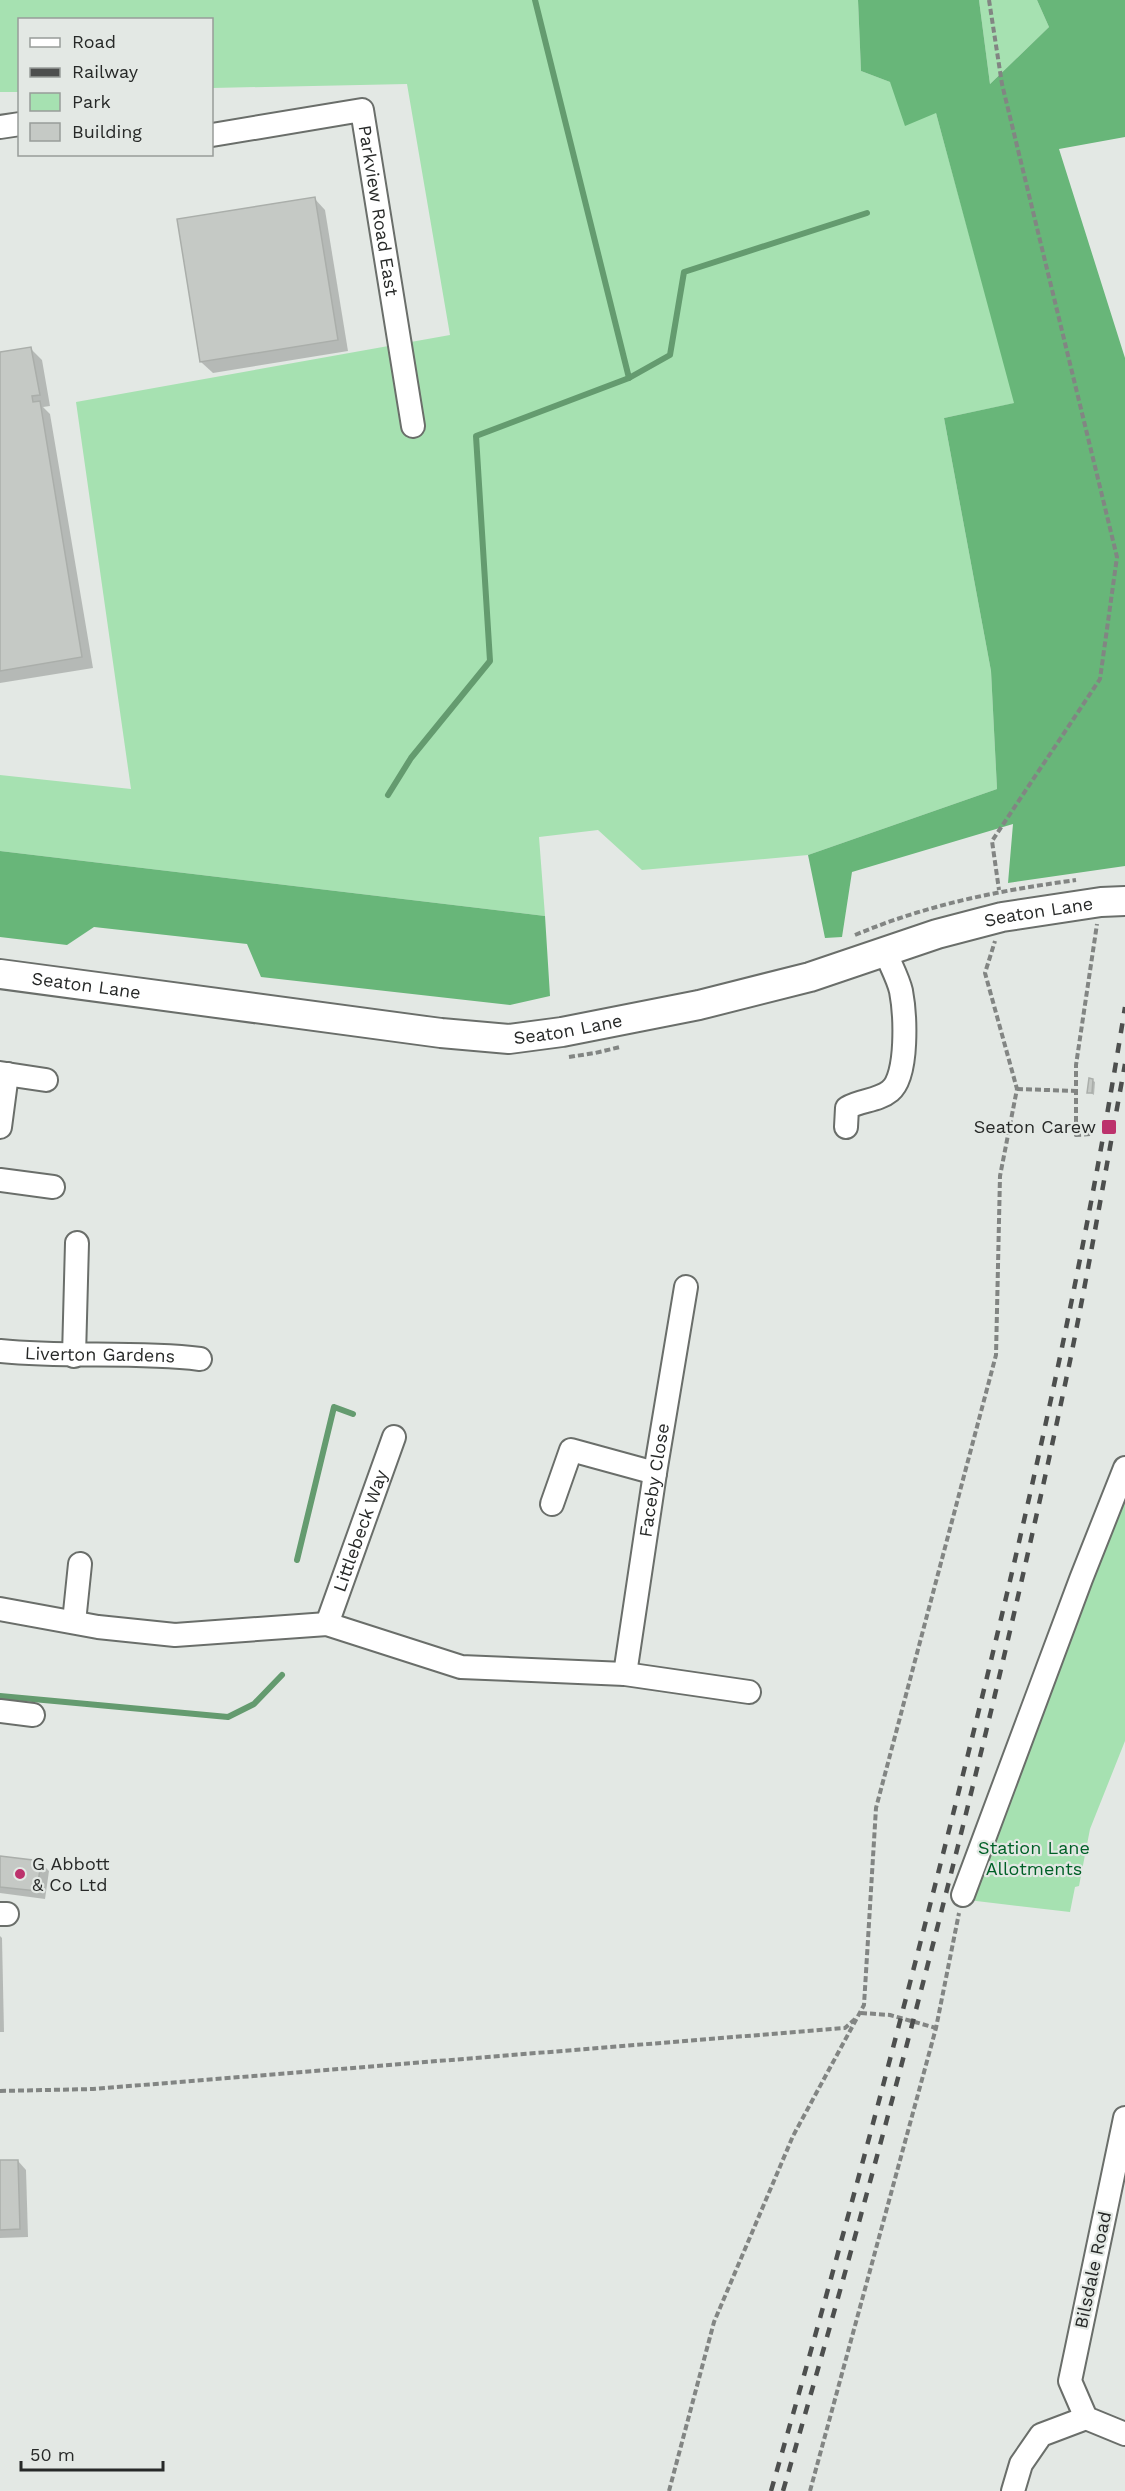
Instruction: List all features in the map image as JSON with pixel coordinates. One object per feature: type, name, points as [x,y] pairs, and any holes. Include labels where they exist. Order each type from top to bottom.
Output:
[{"type":"main road","name":"Seaton Lane","points":[[0,974],[441,1033],[508,1039],[542,1036],[699,1005],[810,976],[1002,916],[1101,902],[1125,901]]},
{"type":"street","name":"Parkview Road East","points":[[213,135],[362,110],[413,426]]},
{"type":"street","points":[[0,127],[18,124]]},
{"type":"street","points":[[846,1127],[847,1108],[856,1102],[891,1091],[899,1077],[903,1011],[900,989],[885,951]]},
{"type":"street","points":[[0,1127],[4,1074],[46,1080]]},
{"type":"street","points":[[0,1180],[53,1187]]},
{"type":"street","points":[[74,1356],[77,1242]]},
{"type":"street","name":"Faceby Close","points":[[625,1674],[686,1287]]},
{"type":"street","name":"Liverton Gardens","points":[[0,1351],[42,1356],[176,1356],[200,1359]]},
{"type":"street","name":"Littlebeck Way","points":[[327,1624],[394,1437]]},
{"type":"street","points":[[552,1504],[571,1450],[655,1473]]},
{"type":"street","points":[[963,1894],[1125,1468]]},
{"type":"street","points":[[74,1622],[80,1564]]},
{"type":"street","points":[[0,1609],[144,1633],[175,1635],[327,1624],[461,1667],[625,1674],[748,1692]]},
{"type":"street","points":[[0,1711],[33,1715]]},
{"type":"street","name":"Bilsdale Road","points":[[1086,2418],[1070,2381],[1125,2118]]},
{"type":"street","points":[[1013,2491],[1021,2464],[1041,2435],[1086,2418],[1125,2434]]},
{"type":"path","points":[[989,0],[1002,84],[1117,556],[1100,679],[992,841],[999,890]]},
{"type":"path","points":[[844,939],[895,918],[999,890],[1082,879]]},
{"type":"path","points":[[1090,1134],[1076,1135],[1076,1065],[1099,915]]},
{"type":"path","points":[[669,2491],[714,2322],[793,2136],[864,2005],[876,1808],[996,1355],[1000,1176],[1017,1089],[985,973],[997,933]]},
{"type":"path","points":[[1017,1089],[1076,1091]]},
{"type":"path","points":[[810,2491],[936,2028],[963,1894]]},
{"type":"path","points":[[0,2091],[105,2088],[845,2028],[859,2015],[890,2015],[936,2028]]},
{"type":"green space","points":[[0,0],[858,0],[861,71],[890,82],[936,113],[1015,403],[944,418],[991,671],[997,789],[808,855],[642,870],[598,830],[539,837],[545,916],[0,851],[0,775],[131,789],[76,402],[450,335],[407,84],[213,88],[213,18],[18,18],[18,92],[0,92]]},
{"type":"green space","points":[[858,0],[979,0],[990,84],[1049,27],[1037,0],[1125,0],[1125,137],[1059,149],[1125,358],[1125,866],[1008,883],[1013,824],[852,872],[842,937],[825,938],[808,855],[997,789],[991,671],[944,418],[1014,403],[936,113],[905,126],[890,82],[861,71]]},
{"type":"green space","points":[[979,0],[1037,0],[1049,27],[990,84]]},
{"type":"green space","points":[[0,851],[545,916],[550,996],[510,1005],[261,977],[247,944],[94,927],[67,945],[0,937]]},
{"type":"green space","name":"Station Lane Allotments","points":[[1125,1489],[1125,1741],[1090,1829],[1079,1886],[1075,1887],[1070,1912],[968,1900]]},
{"type":"building","points":[[315,197],[338,340],[200,362],[177,219]]},
{"type":"building","points":[[31,347],[40,395],[32,396],[33,402],[40,401],[82,657],[0,671],[0,352]]},
{"type":"building","points":[[1089,1078],[1093,1079],[1092,1093],[1087,1093]]},
{"type":"building","name":"G Abbott & Co Ltd","points":[[0,1856],[41,1861],[37,1891],[0,1887]]},
{"type":"building","points":[[0,2160],[18,2160],[20,2229],[0,2230]]},
{"type":"waterway","points":[[535,0],[629,378],[670,355],[684,272],[867,213]]},
{"type":"waterway","points":[[388,795],[411,758],[490,661],[476,436],[629,378]]},
{"type":"waterway","points":[[297,1560],[334,1407],[353,1414]]},
{"type":"waterway","points":[[0,1696],[228,1717],[254,1704],[282,1675]]},
{"type":"railway","points":[[771,2491],[881,2094],[995,1644],[1044,1432],[1088,1220],[1125,1007]]},
{"type":"railway","points":[[783,2491],[862,2211],[973,1787],[1070,1361],[1125,1064]]},
{"type":"place","name":"Seaton Carew","points":[[1109,1127]]},
{"type":"place","name":"G Abbott & Co Ltd","points":[[20,1874]]}]
